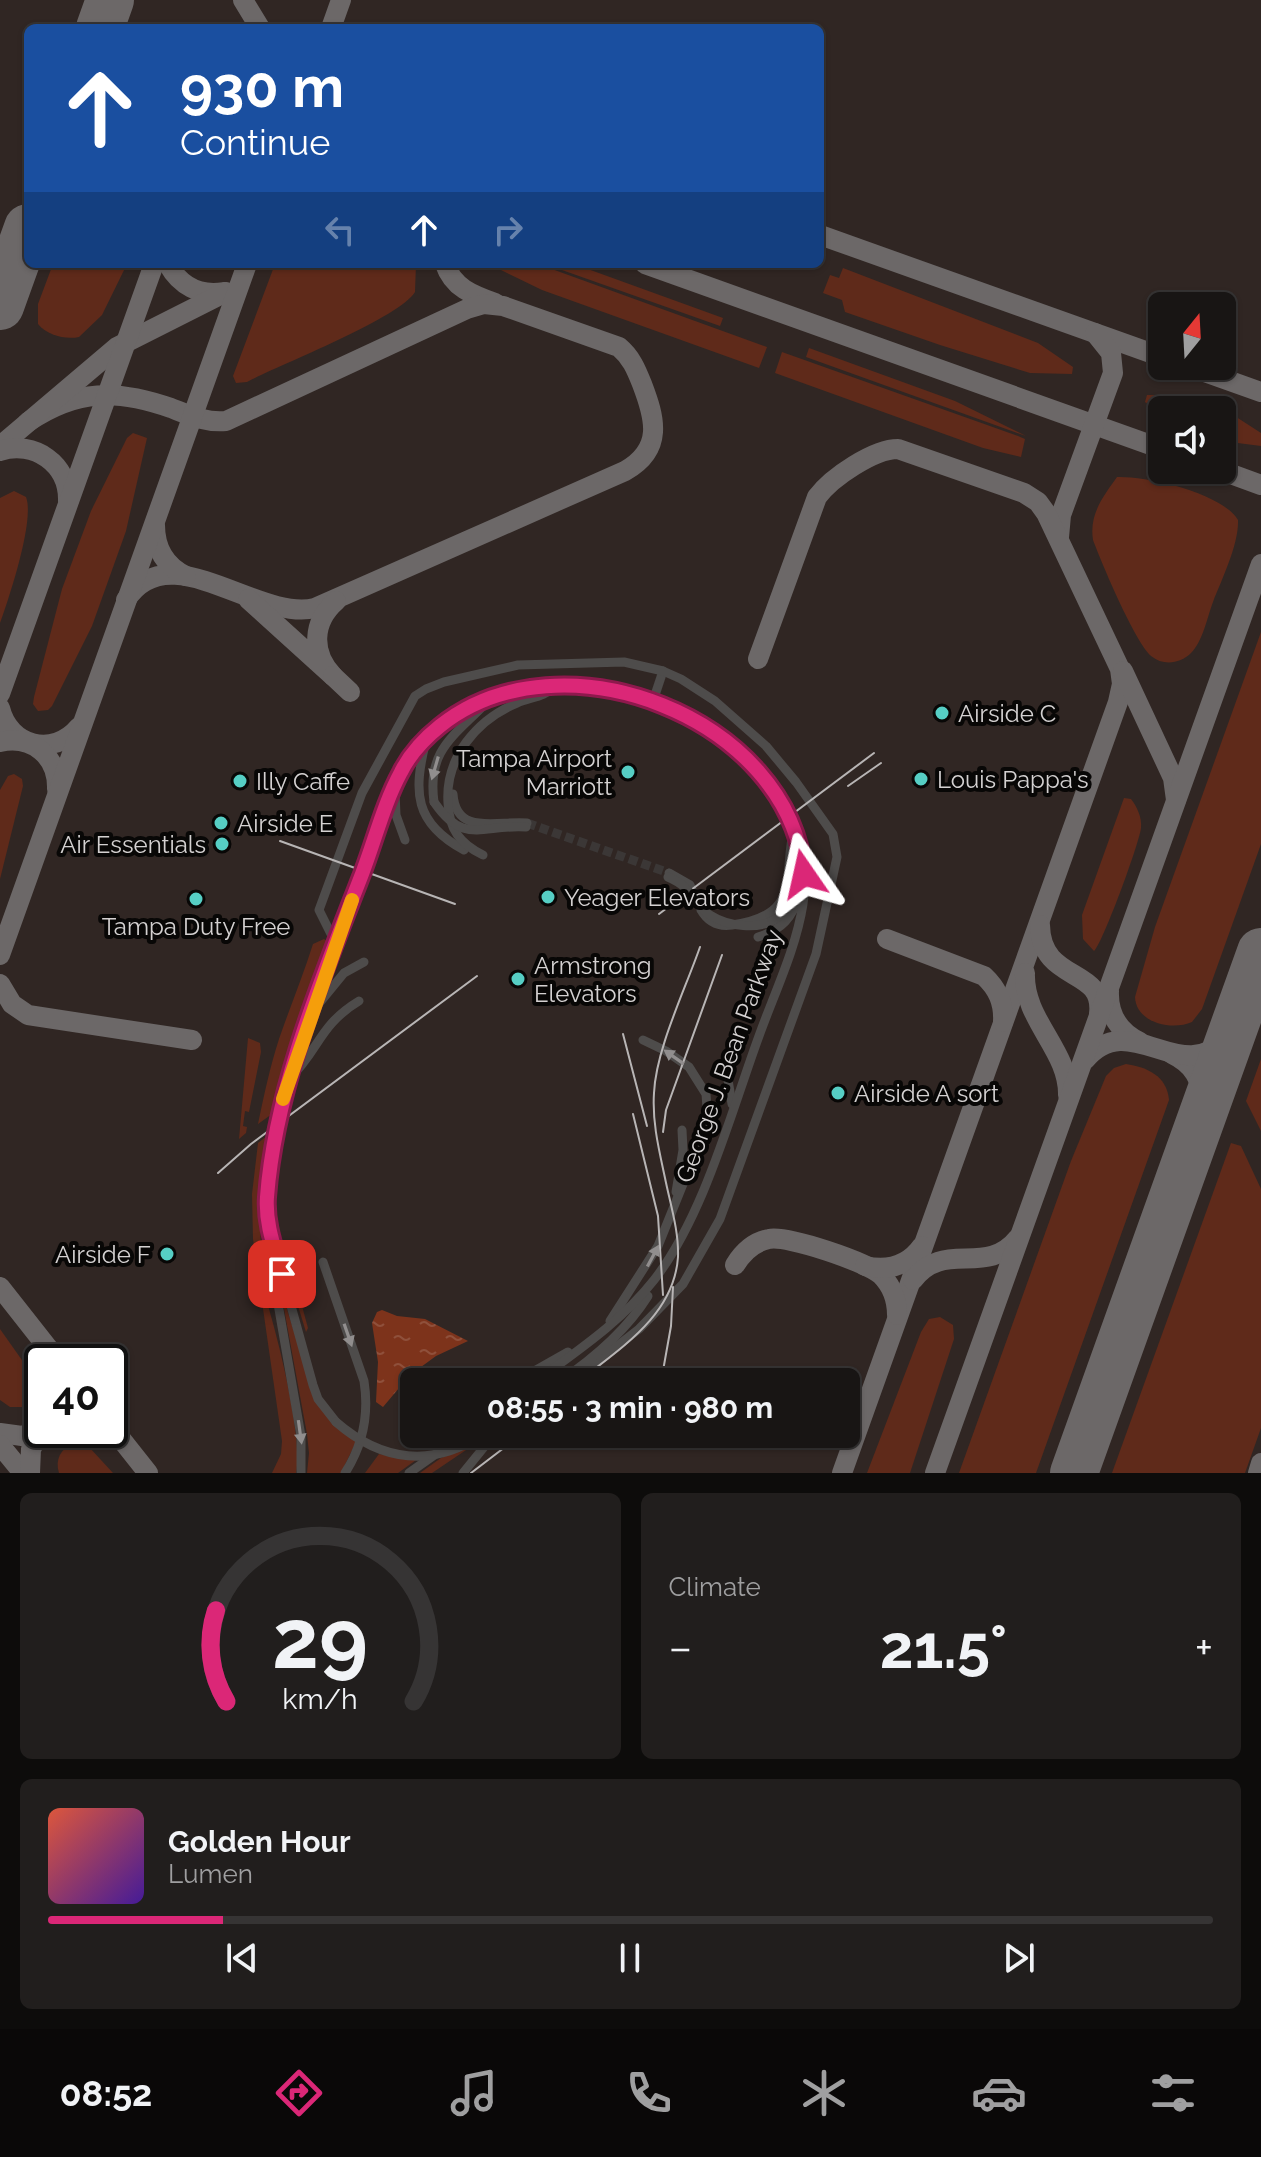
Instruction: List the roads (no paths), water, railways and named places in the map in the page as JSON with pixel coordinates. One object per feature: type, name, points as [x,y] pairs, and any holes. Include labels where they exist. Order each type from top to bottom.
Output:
[{"type":"street","points":[[336,944],[319,910],[362,793],[415,696],[444,682],[518,665],[624,662],[663,671],[699,689],[766,746],[833,834],[837,857],[816,954],[720,1219],[683,1284],[639,1329],[582,1368]]},
{"type":"street","points":[[653,701],[663,671]]},
{"type":"street","points":[[426,739],[418,781],[421,807],[426,818],[451,843],[482,856],[460,840],[449,815],[447,786],[458,751],[497,714],[547,694],[556,686]]},
{"type":"street","name":"George J. Bean Parkway","points":[[301,1473],[301,1436],[271,1269],[266,1219],[274,1139],[289,1078],[395,784],[409,759],[426,739],[451,719],[491,699],[522,690],[556,686],[608,689],[653,701],[690,718],[746,760],[777,798],[794,828],[802,853],[804,902],[699,1201],[674,1252],[637,1301],[554,1368]]},
{"type":"street","points":[[467,741],[453,777],[453,802],[461,814],[482,826],[506,822],[526,825],[463,829],[447,821],[434,802],[431,783],[442,748],[454,732],[491,699]]},
{"type":"street","points":[[395,784],[396,815],[405,840]]},
{"type":"street","points":[[794,828],[789,847],[786,892],[774,908],[758,919],[726,926],[708,920],[702,914],[690,885],[669,875],[684,883],[707,914],[726,922],[762,925],[778,918],[789,904],[797,883],[802,853]]},
{"type":"street","points":[[758,937],[782,926],[791,916],[804,874]]},
{"type":"street","points":[[310,1016],[344,973],[364,962]]},
{"type":"street","points":[[289,1078],[300,1068],[333,1020],[359,1001]]},
{"type":"street","points":[[540,1368],[597,1336],[647,1268],[704,1137],[708,1122],[706,1094],[689,1067],[643,1040]]},
{"type":"street","points":[[725,1062],[733,1107]]},
{"type":"street","points":[[672,1211],[683,1150],[682,1130]]},
{"type":"street","points":[[266,1219],[313,1385],[318,1399],[336,1422],[367,1445],[404,1456],[445,1454],[461,1448]]},
{"type":"street","points":[[579,1368],[628,1322],[645,1301],[674,1252]]},
{"type":"street","points":[[323,1262],[364,1381],[366,1397],[362,1435],[345,1473]]},
{"type":"street","points":[[409,1473],[444,1448]]},
{"type":"street","points":[[463,1473],[483,1448]]},
{"type":"water","points":[[382,1310],[397,1316],[425,1319],[468,1341],[436,1356],[420,1368],[400,1368],[400,1387],[383,1407],[376,1402],[378,1362],[372,1323],[377,1312]]},
{"type":"tunnel","points":[[527,823],[669,873]]},
{"type":"tram line","points":[[659,914],[874,753]]},
{"type":"tram line","points":[[848,786],[881,763]]},
{"type":"tram line","points":[[280,841],[455,904]]},
{"type":"tram line","points":[[596,1368],[627,1344],[655,1314],[674,1278],[678,1257],[677,1237],[656,1136],[654,1093],[665,1039],[700,947]]},
{"type":"tram line","points":[[663,1132],[666,1110],[722,955]]},
{"type":"tram line","points":[[218,1173],[251,1144],[477,976]]},
{"type":"tram line","points":[[623,1034],[647,1126]]},
{"type":"tram line","points":[[633,1114],[658,1216],[663,1295]]},
{"type":"tram line","points":[[664,1368],[671,1326],[673,1287]]},
{"type":"tram line","points":[[471,1473],[504,1448]]},
{"type":"place","name":"Airside C","points":[[942,713]]},
{"type":"place","name":"Tampa Airport Marriott","points":[[628,772]]},
{"type":"place","name":"Louis Pappa's","points":[[921,779]]},
{"type":"place","name":"Illy Caffe","points":[[240,781]]},
{"type":"place","name":"Airside E","points":[[221,823]]},
{"type":"place","name":"Air Essentials","points":[[222,844]]},
{"type":"place","name":"Yeager Elevators","points":[[548,897]]},
{"type":"place","name":"Tampa Duty Free","points":[[196,899]]},
{"type":"place","name":"Armstrong Elevators","points":[[518,979]]},
{"type":"place","name":"Airside A sort","points":[[838,1093]]},
{"type":"place","name":"Airside F","points":[[167,1254]]}]
